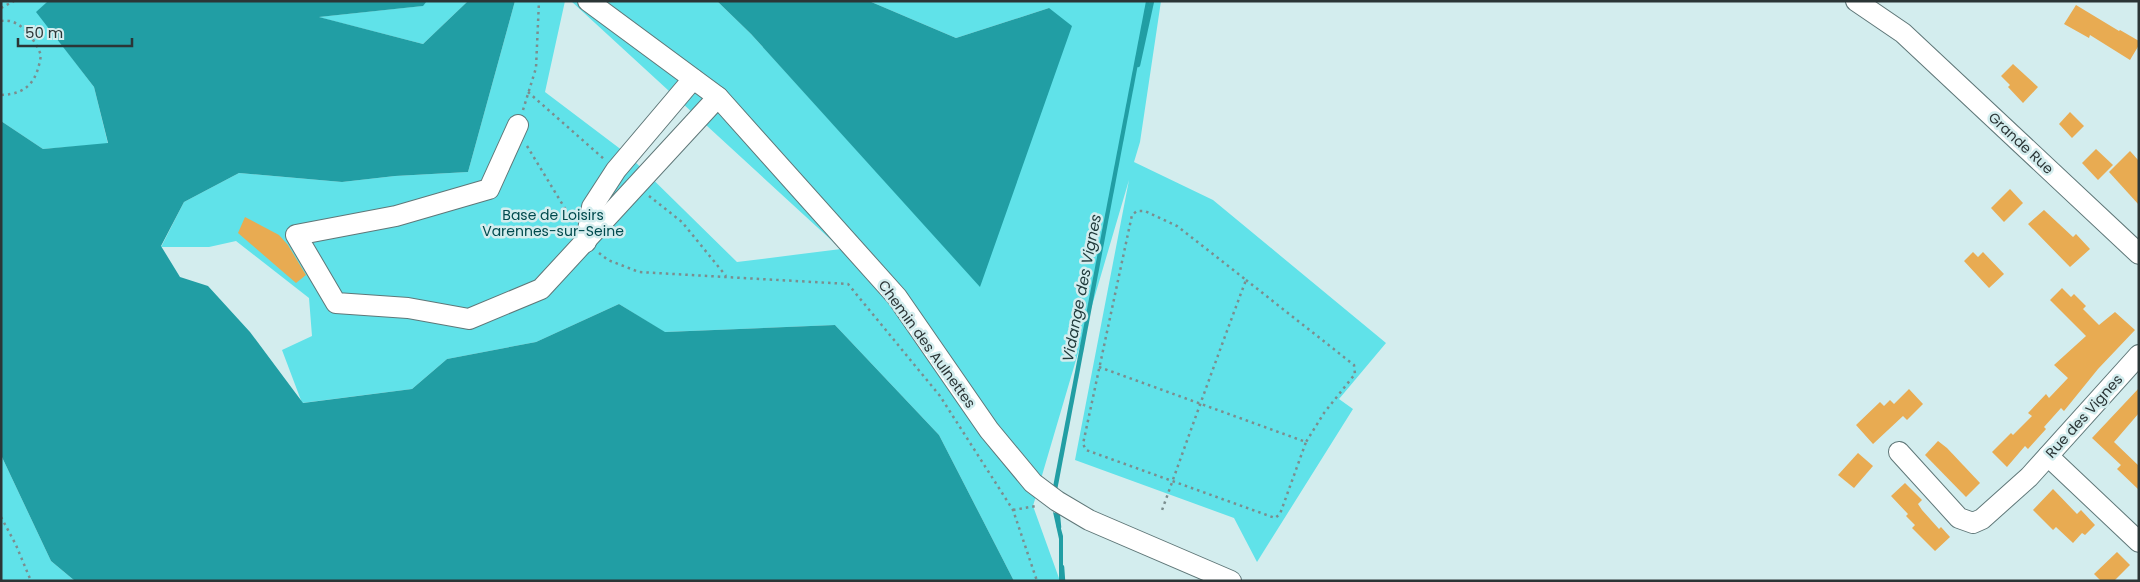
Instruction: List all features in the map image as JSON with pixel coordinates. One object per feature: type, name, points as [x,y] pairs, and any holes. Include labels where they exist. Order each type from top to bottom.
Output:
[{"type":"street","name":"Chemin des Aulnettes","points":[[588,1],[693,80],[718,96],[897,297],[988,430],[1033,482],[1057,501],[1089,520],[1231,581]]},
{"type":"street","name":"Grande Rue","points":[[1856,1],[1902,33],[2139,254]]},
{"type":"street","points":[[586,242],[592,208],[616,170],[693,80]]},
{"type":"street","points":[[518,125],[489,189],[396,216],[296,235],[336,303],[408,308],[469,320],[541,289],[718,96]]},
{"type":"street","name":"Rue des Vignes","points":[[1899,452],[1959,518],[1973,523],[1982,519],[2028,478],[2139,355]]},
{"type":"street","points":[[2048,456],[2139,542]]},
{"type":"path","points":[[1,8],[14,1]]},
{"type":"path","points":[[540,1],[536,68],[518,125],[521,136],[586,242],[608,260],[639,272],[848,284],[940,396],[1012,510],[1038,581]]},
{"type":"path","points":[[1,22],[7,20],[22,28],[31,36],[42,55],[38,71],[29,87],[18,92],[1,95]]},
{"type":"path","points":[[528,92],[616,170]]},
{"type":"path","points":[[637,186],[682,222],[726,276]]},
{"type":"path","points":[[1146,210],[1177,226],[1246,280],[1354,365],[1355,374],[1324,413],[1306,442],[1280,514],[1275,518],[1086,450],[1082,444],[1132,215],[1137,211],[1146,210]]},
{"type":"path","points":[[1161,512],[1246,280]]},
{"type":"path","points":[[1099,367],[1306,442]]},
{"type":"path","points":[[1,517],[16,545],[31,581]]},
{"type":"green space","points":[[1,1],[48,1],[37,12],[94,87],[108,144],[43,149],[1,121]]},
{"type":"green space","points":[[427,1],[468,1],[423,44],[318,17],[422,6]]},
{"type":"green space","name":"Base de Loisirs Varennes-sur-Seine","points":[[515,1],[565,1],[545,92],[627,154],[737,262],[841,249],[571,1],[717,1],[751,34],[980,286],[1049,8],[956,38],[869,1],[1161,1],[1140,142],[1134,162],[1213,200],[1386,343],[1339,399],[1353,409],[1257,562],[1234,518],[1075,460],[1129,180],[1033,506],[1060,581],[1014,581],[939,435],[835,325],[664,332],[619,304],[536,342],[447,359],[412,389],[302,403],[282,350],[312,336],[309,298],[236,241],[209,247],[161,247],[184,202],[239,173],[342,182],[395,176],[468,172]]},
{"type":"green space","points":[[1,455],[51,561],[75,581],[1,581]]},
{"type":"shaded area","points":[[48,1],[427,1],[423,6],[319,17],[423,44],[468,1],[515,1],[468,172],[395,176],[342,182],[239,173],[184,202],[161,246],[180,277],[208,286],[250,332],[303,403],[412,389],[447,359],[536,342],[619,304],[665,332],[835,325],[939,435],[1014,581],[75,581],[51,561],[1,455],[1,121],[43,149],[108,143],[94,87],[36,12]]},
{"type":"shaded area","points":[[717,1],[869,1],[956,38],[1049,8],[1072,26],[980,287],[751,34]]},
{"type":"shaded area","points":[[1146,1],[1150,1],[1056,496],[1052,492]]},
{"type":"shaded area","points":[[1053,512],[1057,514],[1063,536],[1063,581],[1059,581],[1059,539]]},
{"type":"building","points":[[2076,5],[2139,41],[2139,45],[2130,60],[2090,35],[2089,38],[2064,24]]},
{"type":"building","points":[[2013,64],[2038,87],[2023,103],[2008,87],[2010,85],[2001,76]]},
{"type":"building","points":[[2070,112],[2084,126],[2072,138],[2059,124]]},
{"type":"building","points":[[2096,149],[2113,165],[2098,180],[2082,163]]},
{"type":"building","points":[[2130,151],[2139,161],[2139,205],[2109,172]]},
{"type":"building","points":[[2010,189],[2023,203],[2004,222],[1991,208]]},
{"type":"building","points":[[2044,210],[2073,237],[2076,234],[2090,249],[2070,267],[2028,224]]},
{"type":"building","points":[[245,217],[279,235],[288,245],[306,275],[296,283],[238,233]]},
{"type":"building","points":[[1973,252],[1978,257],[1983,252],[2004,274],[1989,288],[1964,261]]},
{"type":"building","points":[[2062,288],[2071,297],[2074,294],[2086,306],[2083,309],[2099,325],[2115,312],[2135,330],[2098,369],[2064,411],[2061,408],[2028,449],[2025,446],[2007,467],[1992,452],[2032,416],[2028,413],[2046,394],[2049,398],[2068,378],[2054,365],[2086,336],[2050,300]]},
{"type":"building","points":[[2139,388],[2139,413],[2114,442],[2139,466],[2139,490],[2117,469],[2121,465],[2092,438]]},
{"type":"building","points":[[1909,389],[1923,404],[1907,420],[1903,416],[1873,444],[1856,425],[1880,402],[1884,406],[1890,400],[1894,404]]},
{"type":"building","points":[[1938,441],[1980,483],[1966,497],[1925,455]]},
{"type":"building","points":[[1858,453],[1873,466],[1854,488],[1838,475]]},
{"type":"building","points":[[1905,483],[1922,500],[1918,504],[1922,510],[1939,529],[1941,527],[1950,537],[1935,551],[1912,528],[1915,525],[1906,516],[1908,514],[1891,496]]},
{"type":"building","points":[[2053,489],[2077,514],[2081,510],[2095,525],[2085,535],[2082,533],[2073,543],[2056,527],[2053,530],[2033,510]]},
{"type":"building","points":[[2117,552],[2130,565],[2114,581],[2101,581],[2094,574]]},
{"type":"waterway","name":"Vidange des Vignes","points":[[1138,65],[1152,1]]},
{"type":"waterway","name":"Vidange des Vignes","points":[[1057,507],[1059,527]]},
{"type":"waterway","name":"Vidange des Vignes","points":[[1062,567],[1063,581]]}]
